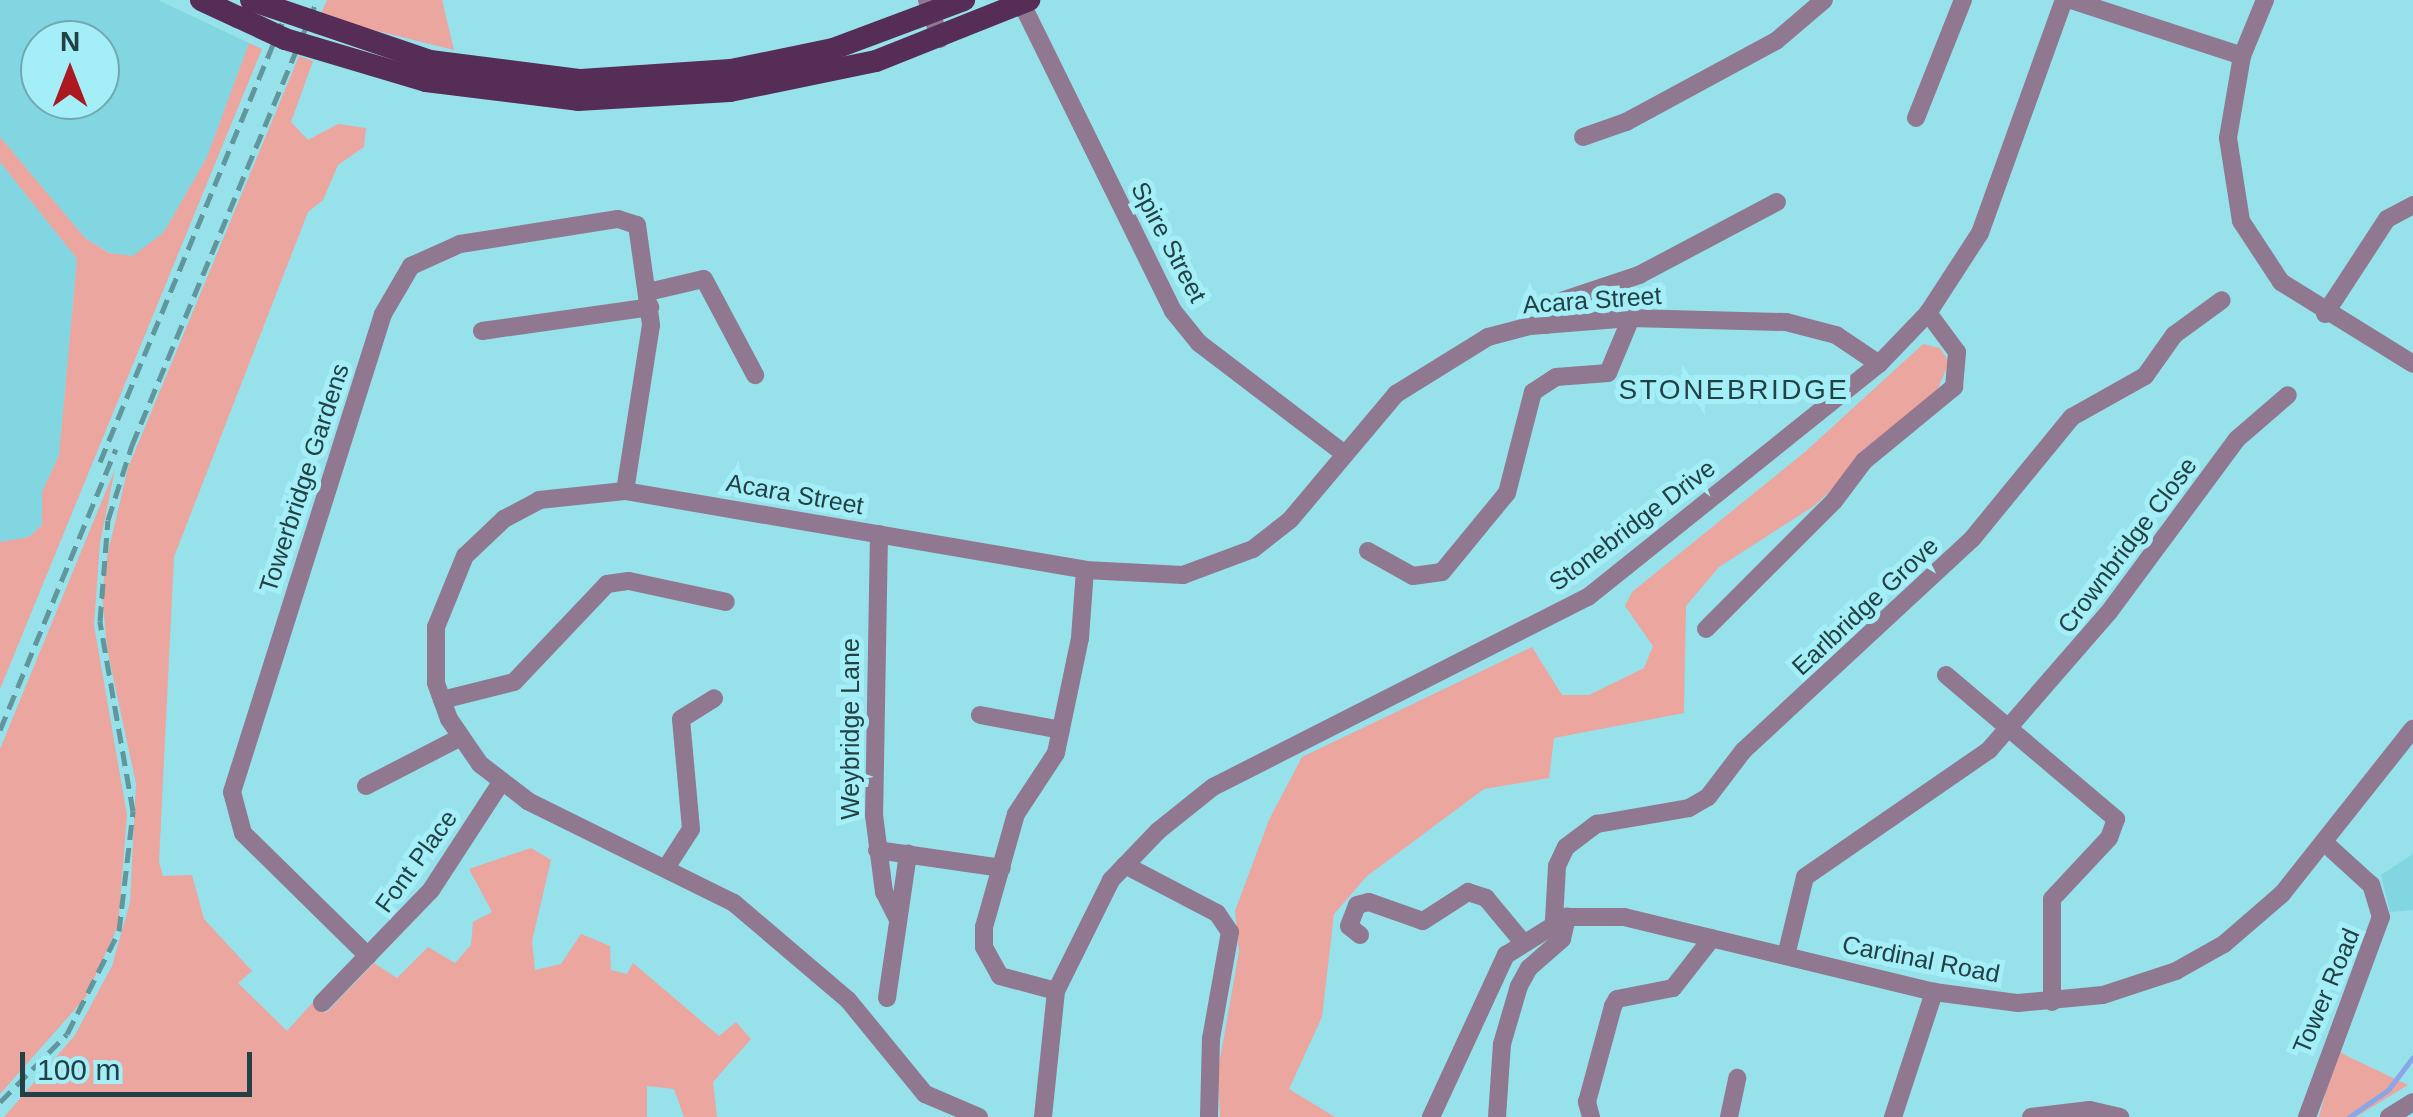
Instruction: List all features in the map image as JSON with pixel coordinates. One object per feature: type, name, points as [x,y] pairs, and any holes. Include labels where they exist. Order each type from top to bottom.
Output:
[{"type":"main road","points":[[201,0],[244,8],[428,71],[578,100],[656,98],[820,75],[940,39],[1024,1]]},
{"type":"main road","points":[[428,71],[581,80],[658,77],[832,49],[929,7],[964,0]]},
{"type":"street","points":[[1583,137],[1626,122],[1762,49],[1824,0]]},
{"type":"street","points":[[1916,118],[1962,0]]},
{"type":"street","points":[[2068,0],[2242,56]]},
{"type":"street","name":"Stonebridge Drive","points":[[1043,1117],[1042,1077],[1056,991],[1090,917],[1125,865],[1213,787],[1588,597],[1878,364],[1928,313],[1980,233],[2068,0]]},
{"type":"street","points":[[2265,0],[2242,56],[2227,160],[2240,220],[2266,268],[2325,314],[2413,364]]},
{"type":"street","name":"Spire Street","points":[[1024,1],[1173,311],[1199,344],[1342,452]]},
{"type":"street","points":[[929,7],[940,39]]},
{"type":"street","points":[[1546,324],[1555,304],[1639,275],[1777,202]]},
{"type":"street","points":[[2325,314],[2387,219],[2413,205]]},
{"type":"street","name":"Towerbridge Gardens","points":[[368,956],[243,832],[232,792],[388,300],[410,266],[434,251],[618,219],[633,221],[640,231],[649,300],[624,491]]},
{"type":"street","points":[[482,331],[649,300],[704,278],[755,375]]},
{"type":"street","name":"Earlbridge Grove","points":[[1560,918],[1556,866],[1574,840],[1598,824],[1689,808],[1708,797],[1743,751],[1972,540],[2072,416],[2145,376],[2174,335],[2222,300]]},
{"type":"street","points":[[1706,629],[1834,501],[1864,461],[1954,388],[1956,352],[1928,313]]},
{"type":"street","points":[[1368,551],[1413,576],[1442,572],[1507,493],[1533,392],[1556,377],[1608,373],[1630,318]]},
{"type":"street","name":"Acara Street","points":[[979,1117],[924,1094],[848,1000],[780,937],[666,868],[500,784],[461,736],[442,700],[436,627],[465,556],[504,519],[539,500],[624,491],[1085,570],[1140,576],[1220,566],[1290,520],[1342,452],[1396,394],[1448,356],[1488,337],[1546,324],[1630,318],[1811,324],[1878,364]]},
{"type":"street","name":"Crownbridge Close","points":[[1786,956],[1805,877],[1964,772],[2009,729],[2121,597],[2237,440],[2288,396]]},
{"type":"street","name":"Weybridge Lane","points":[[879,534],[872,695],[877,850],[884,892],[898,920]]},
{"type":"street","points":[[1056,991],[1012,983],[992,966],[984,928],[1016,814],[1047,771],[1061,730],[1080,638],[1085,570]]},
{"type":"street","points":[[442,700],[514,682],[607,584],[629,581],[726,602]]},
{"type":"street","points":[[1946,675],[2116,820],[2109,838],[2052,899],[2052,1002]]},
{"type":"street","points":[[666,868],[691,829],[681,719],[714,698]]},
{"type":"street","points":[[980,714],[1061,730]]},
{"type":"street","name":"Cardinal Road","points":[[1560,918],[1624,916],[1934,992],[2052,1002],[2125,989],[2207,956],[2282,894],[2326,844],[2413,729]]},
{"type":"street","points":[[366,786],[461,736]]},
{"type":"street","name":"Font Place","points":[[322,1003],[432,890],[500,784]]},
{"type":"street","name":"Tower Road","points":[[2307,1117],[2381,917],[2372,886],[2326,844]]},
{"type":"street","points":[[877,850],[1002,868]]},
{"type":"street","name":"Weybridge Lane","points":[[887,998],[908,854]]},
{"type":"street","points":[[1125,865],[1217,913],[1230,932],[1211,1039],[1209,1117]]},
{"type":"street","points":[[1360,935],[1349,926],[1357,905],[1369,902],[1415,920],[1436,914],[1458,894],[1476,894],[1522,940]]},
{"type":"street","points":[[1431,1117],[1494,973],[1522,940],[1560,918],[1562,939],[1529,968],[1519,986],[1502,1044],[1498,1117]]},
{"type":"street","points":[[1591,1117],[1587,1102],[1612,1006],[1617,999],[1672,988],[1712,938]]},
{"type":"street","points":[[1892,1117],[1934,992]]},
{"type":"street","points":[[1728,1117],[1737,1078]]},
{"type":"street","points":[[2390,1117],[2413,1102]]},
{"type":"street","points":[[2031,1117],[2090,1110],[2120,1117]]},
{"type":"shaded area","points":[[0,0],[158,0],[249,43],[207,157],[164,232],[133,256],[110,253],[85,238],[0,137]]},
{"type":"shaded area","points":[[327,0],[442,0],[454,50],[341,22],[321,14]]},
{"type":"shaded area","points":[[249,43],[262,49],[0,689],[0,542],[29,537],[42,525],[42,492],[59,455],[77,259],[0,162],[0,137],[85,238],[109,253],[133,256],[164,232],[207,157]]},
{"type":"shaded area","points":[[299,56],[313,61],[291,122],[308,140],[338,124],[366,128],[364,147],[338,165],[323,200],[308,212],[174,557],[159,862],[163,876],[192,875],[204,919],[252,971],[238,983],[287,1031],[314,1001],[326,1013],[374,963],[397,978],[428,947],[455,963],[471,945],[473,922],[492,912],[469,869],[531,848],[551,860],[532,941],[535,970],[561,964],[581,934],[610,946],[611,970],[627,974],[633,963],[719,1036],[736,1022],[751,1039],[713,1082],[717,1117],[684,1117],[674,1089],[647,1086],[647,1117],[4,1117],[75,1035],[112,966],[130,902],[136,784],[107,648],[102,593],[108,552],[128,468]]},
{"type":"shaded area","points":[[0,162],[77,259],[59,455],[42,492],[42,525],[29,537],[0,542]]},
{"type":"shaded area","points":[[1923,344],[1940,348],[1949,362],[1937,391],[1814,506],[1719,567],[1686,606],[1684,713],[1554,738],[1549,778],[1484,789],[1367,876],[1334,914],[1322,1017],[1289,1089],[1335,1117],[1220,1117],[1218,1071],[1239,951],[1235,911],[1269,820],[1302,757],[1532,647],[1562,695],[1589,695],[1644,668],[1653,646],[1625,606],[1632,592],[1805,452]]},
{"type":"shaded area","points":[[115,469],[100,543],[94,625],[127,815],[118,926],[85,998],[0,1094],[0,749]]},
{"type":"shaded area","points":[[2413,854],[2413,910],[2390,912],[2381,875]]},
{"type":"shaded area","points":[[2337,1050],[2408,1085],[2356,1117],[2319,1117]]},
{"type":"waterway","points":[[2349,1117],[2388,1090],[2413,1057]]},
{"type":"railway","points":[[100,462],[291,0]]},
{"type":"railway","points":[[0,1102],[67,1034],[119,931],[133,811],[100,621],[108,520],[132,445],[317,0]]},
{"type":"railway","points":[[0,730],[116,449]]},
{"type":"district","name":"STONEBRIDGE","points":[[1734,390]]}]
